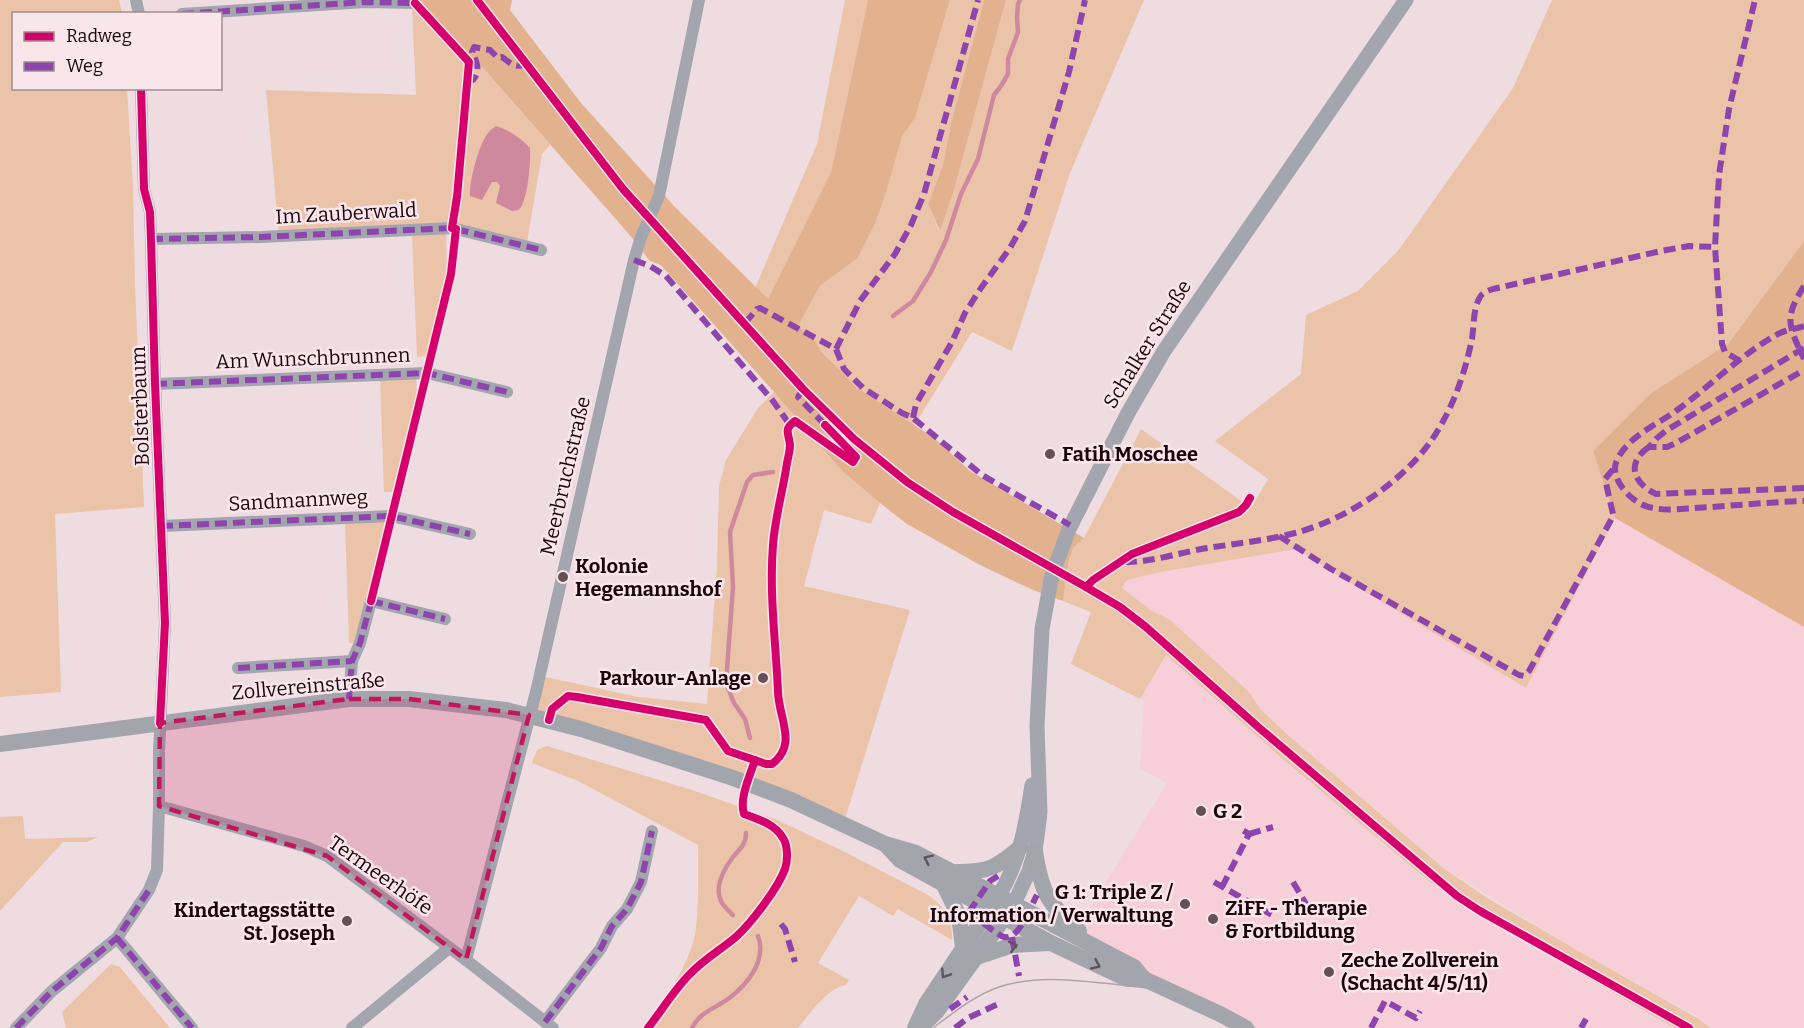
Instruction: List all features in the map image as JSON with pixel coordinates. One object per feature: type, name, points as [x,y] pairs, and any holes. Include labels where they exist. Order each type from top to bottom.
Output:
[{"type":"main road","name":"Zollvereinstraße","points":[[0,744],[349,699],[409,699],[473,705],[529,715],[582,729],[733,778],[791,801],[885,844],[916,854],[949,878],[1010,910]]},
{"type":"main road","points":[[970,952],[949,878],[991,869],[1028,849],[1043,890],[1050,902],[1095,946]]},
{"type":"main road","points":[[920,1028],[937,1011],[970,952],[994,902]]},
{"type":"main road","points":[[1010,910],[1051,943],[1127,979],[1144,979],[1246,1028]]},
{"type":"main road","points":[[1010,910],[1095,946],[1134,966],[1144,979]]},
{"type":"main road","points":[[915,1028],[926,1004],[970,952],[1010,910]]},
{"type":"main road","points":[[970,952],[1013,945],[1051,943]]},
{"type":"street","name":"Meerbruchstraße","points":[[466,960],[529,715],[634,260],[641,237],[659,196],[699,0]]},
{"type":"street","name":"Schalker Straße","points":[[1010,910],[1026,881],[1028,849],[1040,812],[1037,705],[1042,628],[1045,605],[1057,557],[1080,505],[1164,351],[1406,0]]},
{"type":"street","points":[[212,12],[365,2],[414,3]]},
{"type":"street","name":"Bolsterbaum","points":[[16,1028],[52,991],[117,938],[149,890],[157,870],[165,623],[155,384],[152,239],[150,212],[144,189],[141,90]]},
{"type":"street","name":"Im Zauberwald","points":[[152,239],[261,237],[452,228],[540,250]]},
{"type":"street","name":"Am Wunschbrunnen","points":[[155,384],[427,373],[507,392]]},
{"type":"street","name":"Sandmannweg","points":[[162,525],[391,516],[470,534]]},
{"type":"street","points":[[349,699],[352,661],[360,644],[371,600],[445,619]]},
{"type":"street","points":[[238,669],[352,661]]},
{"type":"street","name":"Termeerhöfe","points":[[159,806],[304,846],[327,856],[549,1025]]},
{"type":"street","points":[[549,1025],[601,948],[612,926],[627,909],[641,882],[652,831]]},
{"type":"street","name":"Schalker Straße","points":[[994,902],[1028,849]]},
{"type":"street","points":[[117,938],[192,1028]]},
{"type":"street","points":[[352,1028],[449,948]]},
{"type":"highlighted area","points":[[349,699],[409,699],[529,715],[466,960],[327,856],[159,806],[160,723]]},
{"type":"shaded area","points":[[0,0],[119,0],[122,12],[12,12],[12,90],[127,90],[133,187],[144,507],[55,514],[61,692],[0,697]]},
{"type":"shaded area","points":[[416,0],[483,68],[550,145],[542,154],[526,248],[458,231],[446,233],[447,273],[427,356],[417,357],[412,234],[279,236],[266,90],[416,95],[412,8]]},
{"type":"shaded area","points":[[416,0],[512,0],[510,10],[581,103],[674,206],[768,299],[831,172],[868,0],[950,0],[915,118],[902,136],[875,224],[858,258],[820,286],[798,326],[815,341],[821,351],[857,388],[934,438],[970,471],[1084,538],[1074,547],[1069,559],[1063,601],[1033,590],[980,565],[907,524],[842,471],[661,265],[650,261],[483,68]]},
{"type":"shaded area","points":[[845,0],[868,0],[831,172],[768,300],[755,288],[817,144]]},
{"type":"shaded area","points":[[950,0],[984,0],[951,123],[943,165],[928,204],[939,231],[954,190],[1006,0],[1144,0],[1070,173],[1012,351],[972,332],[914,426],[856,387],[798,326],[820,286],[858,258],[875,224],[902,135],[915,118]]},
{"type":"shaded area","points":[[984,0],[1006,0],[954,190],[940,231],[928,204],[943,165],[951,123]]},
{"type":"shaded area","points":[[1552,0],[1804,0],[1804,241],[1728,344],[1651,393],[1593,451],[1615,518],[1526,688],[1296,549],[1161,572],[1127,580],[1122,588],[1152,611],[1169,619],[1249,692],[1261,710],[1289,736],[1446,870],[1489,899],[1711,1028],[1674,1028],[1478,915],[1431,883],[1284,760],[1166,655],[1140,699],[1071,664],[1091,612],[1063,601],[1069,560],[1074,547],[1084,538],[1141,429],[1251,508],[1268,479],[1215,441],[1301,374],[1306,315],[1358,291],[1398,251],[1513,88]]},
{"type":"shaded area","points":[[496,126],[515,135],[530,148],[527,187],[521,207],[517,210],[512,211],[496,203],[500,186],[497,182],[492,182],[482,200],[470,196],[478,153],[485,137]]},
{"type":"shaded area","points":[[1804,241],[1804,627],[1615,518],[1593,451],[1651,393],[1728,344]]},
{"type":"shaded area","points":[[380,377],[416,377],[417,397],[393,492],[384,492]]},
{"type":"shaded area","points":[[774,392],[842,471],[880,503],[871,524],[824,510],[804,586],[910,610],[844,822],[530,714],[541,676],[638,697],[707,704],[717,565],[719,486],[726,460],[758,408]]},
{"type":"shaded area","points":[[1615,518],[1804,625],[1804,1028],[1713,1028],[1700,1018],[1575,949],[1447,870],[1289,736],[1261,710],[1249,692],[1169,619],[1152,611],[1122,588],[1127,580],[1161,572],[1296,549],[1525,687]]},
{"type":"shaded area","points":[[384,520],[360,629],[355,643],[349,643],[345,522]]},
{"type":"shaded area","points":[[1166,654],[1284,760],[1453,900],[1672,1028],[1249,1028],[1069,942],[1167,783],[1140,769],[1144,701],[1140,699]]},
{"type":"shaded area","points":[[547,746],[692,790],[775,819],[839,849],[928,895],[947,914],[952,940],[898,909],[893,916],[859,896],[818,963],[849,980],[846,985],[826,996],[798,1028],[643,1028],[676,981],[694,940],[698,907],[698,845],[578,781],[532,763],[537,750]]},
{"type":"shaded area","points":[[23,816],[25,839],[98,837],[87,842],[63,842],[0,911],[0,817]]},
{"type":"shaded area","points":[[111,964],[120,967],[170,1028],[66,1028],[62,1012]]},
{"type":"waterway","points":[[893,316],[913,301],[931,272],[946,240],[961,194],[978,159],[994,95],[1008,74],[1008,59],[1018,32],[1017,18],[1020,0]]},
{"type":"waterway","points":[[750,738],[745,719],[734,703],[726,683],[733,587],[730,532],[747,482],[753,475],[773,472]]},
{"type":"waterway","points":[[733,915],[721,901],[719,884],[726,867],[744,843],[746,833]]},
{"type":"waterway","points":[[692,1028],[703,1014],[728,999],[742,987],[754,972],[760,954],[758,936]]},
{"type":"tram line","points":[[933,1028],[964,1005],[990,990],[1014,983],[1044,980],[1075,980],[1164,990],[1215,1006],[1255,1028]]},
{"type":"marked path","points":[[836,349],[860,301],[895,254],[924,194],[978,0]]},
{"type":"marked path","points":[[913,418],[916,404],[952,342],[965,313],[1010,248],[1025,221],[1069,72],[1085,0]]},
{"type":"marked path","points":[[1740,361],[1725,352],[1722,344],[1715,247],[1719,175],[1729,109],[1755,0]]},
{"type":"marked path","points":[[212,12],[365,2],[415,3],[418,6]]},
{"type":"marked path","points":[[467,81],[473,80],[478,70],[472,52],[474,47],[490,50],[498,58],[502,57],[513,65],[527,64]]},
{"type":"marked path","points":[[151,239],[261,237],[452,228],[541,250]]},
{"type":"marked path","points":[[1125,562],[1295,533],[1338,517],[1379,492],[1414,461],[1429,444],[1441,425],[1456,394],[1467,361],[1477,303],[1484,293],[1493,289],[1661,251],[1689,246],[1715,247]]},
{"type":"marked path","points":[[634,260],[666,276],[773,401],[790,425]]},
{"type":"marked path","points":[[1804,286],[1793,307],[1790,322],[1804,359]]},
{"type":"marked path","points":[[745,323],[760,308],[836,349],[844,369],[863,388],[913,418],[982,475],[1070,525]]},
{"type":"marked path","points":[[1804,326],[1784,331],[1752,351],[1680,408],[1637,437],[1622,451],[1615,466],[1617,479],[1625,491],[1647,507],[1675,509],[1804,501]]},
{"type":"marked path","points":[[1804,348],[1667,430],[1649,447],[1667,447],[1676,443],[1804,370]]},
{"type":"marked path","points":[[155,384],[427,373],[507,392]]},
{"type":"marked path","points":[[803,389],[798,397],[829,429]]},
{"type":"marked path","points":[[1649,447],[1637,460],[1635,473],[1642,485],[1656,494],[1804,488]]},
{"type":"marked path","points":[[1279,536],[1331,569],[1524,676],[1529,671],[1612,518],[1605,479],[1615,467]]},
{"type":"marked path","points":[[161,526],[391,516],[470,534]]},
{"type":"marked path","points":[[349,699],[352,661],[360,643],[372,598]]},
{"type":"marked path","points":[[371,601],[445,619]]},
{"type":"marked path","points":[[238,668],[352,661]]},
{"type":"marked path","points":[[1249,834],[1273,827]]},
{"type":"marked path","points":[[1222,887],[1249,834],[1239,828]]},
{"type":"marked path","points":[[545,1022],[601,948],[612,926],[627,909],[641,882],[652,831]]},
{"type":"marked path","points":[[952,918],[969,912],[990,881],[998,876]]},
{"type":"marked path","points":[[1214,882],[1272,915]]},
{"type":"marked path","points":[[1293,882],[1313,916]]},
{"type":"marked path","points":[[16,1028],[52,991],[117,938],[149,890]]},
{"type":"marked path","points":[[969,912],[1001,936],[1009,937],[1015,934],[1037,895]]},
{"type":"marked path","points":[[781,924],[785,929],[795,962]]},
{"type":"marked path","points":[[1012,937],[1019,976]]},
{"type":"marked path","points":[[117,938],[192,1028]]},
{"type":"marked path","points":[[950,1009],[967,997]]},
{"type":"marked path","points":[[1371,1028],[1385,1001],[1416,1018],[1420,1011]]},
{"type":"marked path","points":[[955,1028],[968,1018],[998,1004]]},
{"type":"marked path","points":[[1581,1028],[1586,1019]]},
{"type":"cycle path","points":[[477,0],[623,189],[803,389],[854,439],[907,482],[953,512],[1120,607],[1457,896],[1689,1028]]},
{"type":"cycle path","points":[[415,3],[469,62],[457,197],[452,228]]},
{"type":"cycle path","points":[[141,90],[144,189],[150,212],[165,623],[160,723]]},
{"type":"cycle path","points":[[371,601],[451,274],[456,229]]},
{"type":"cycle path","points":[[549,720],[552,709],[568,696],[577,697],[706,720],[728,751],[766,764],[772,764],[780,756],[786,740],[779,702],[772,600],[775,524],[790,450],[788,429],[791,424],[795,421],[853,462],[856,457],[825,425]]},
{"type":"cycle path","points":[[1086,587],[1132,554],[1239,512],[1250,498]]},
{"type":"cycle path","points":[[648,1028],[690,974],[737,936],[750,922],[782,877],[787,857],[785,841],[776,829],[744,814],[744,794],[755,760]]},
{"type":"place","name":"Fatih Moschee","points":[[1050,454]]},
{"type":"place","name":"Kolonie Hegemannshof","points":[[563,577]]},
{"type":"place","name":"Parkour-Anlage","points":[[763,678]]},
{"type":"place","name":"G 2","points":[[1201,811]]},
{"type":"place","name":"G 1: Triple Z / Information / Verwaltung","points":[[1185,904]]},
{"type":"place","name":"ZiFF - Therapie & Fortbildung","points":[[1213,919]]},
{"type":"place","name":"Kindertagsstätte St. Joseph","points":[[347,921]]},
{"type":"place","name":"Zeche Zollverein (Schacht 4/5/11)","points":[[1329,972]]}]
